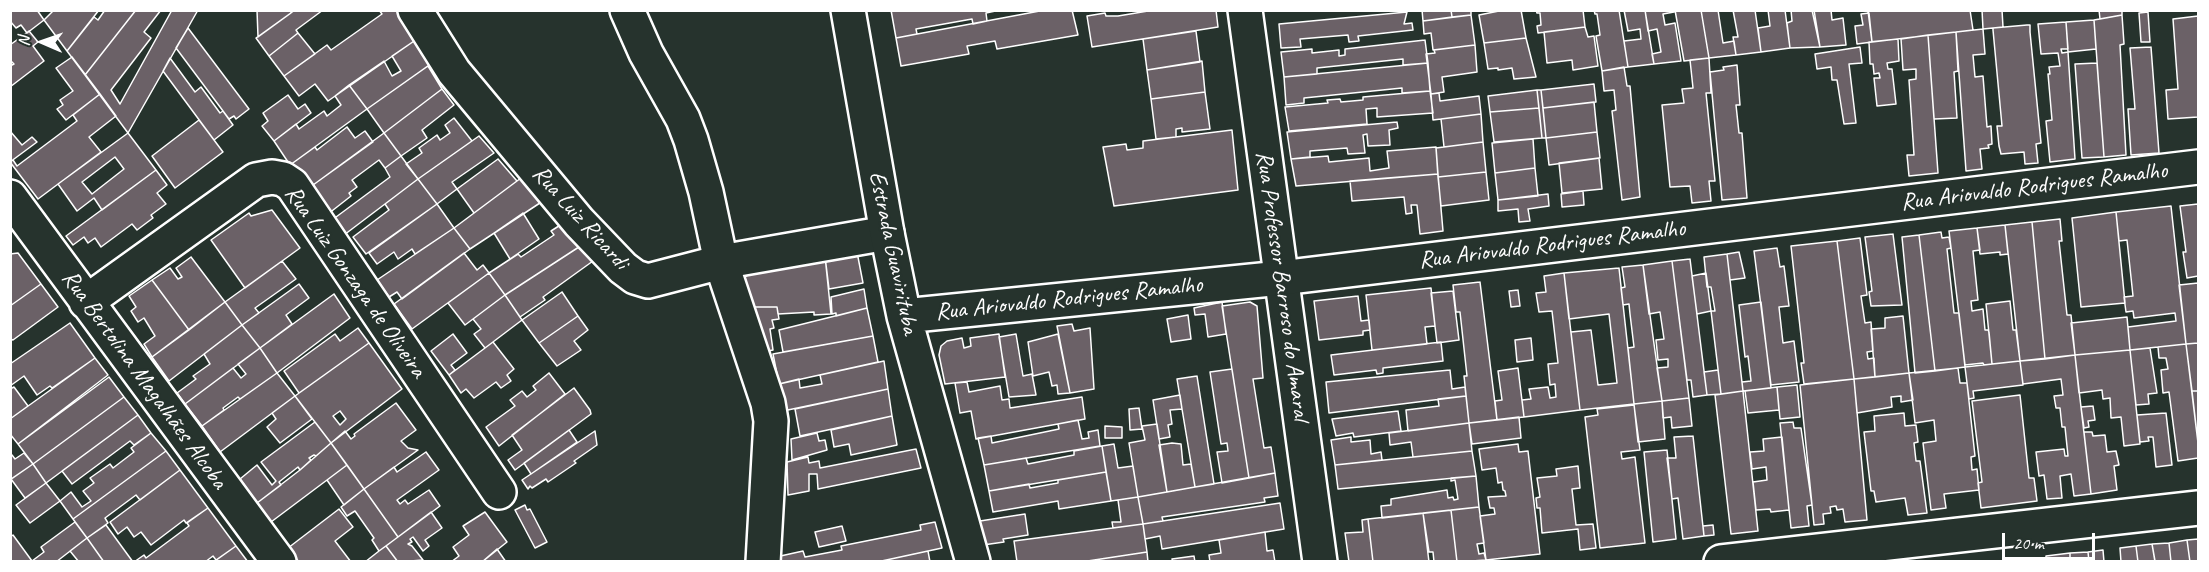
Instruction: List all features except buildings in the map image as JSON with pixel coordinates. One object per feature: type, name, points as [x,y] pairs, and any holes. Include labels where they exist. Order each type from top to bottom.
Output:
[{"type":"street","name":"Rua Luiz Ricardi","points":[[415,10],[453,72],[579,222],[623,268],[635,277],[648,281],[722,262],[886,233]]},
{"type":"street","points":[[627,10],[646,53],[687,130],[706,192],[722,262],[764,388],[771,421],[763,561]]},
{"type":"street","name":"Estrada Guavirituba","points":[[848,10],[886,233],[904,315],[973,561]]},
{"type":"street","name":"Rua Professor Barroso do Amaral","points":[[1245,10],[1320,561]]},
{"type":"street","name":"Rua Ariovaldo Rodrigues Ramalho","points":[[904,315],[1281,278],[2199,167]]},
{"type":"street","name":"Rua Luiz Gonzaga de Oliveira","points":[[86,302],[256,180],[272,177],[283,179],[292,185],[499,492]]},
{"type":"street","name":"Rua Bertolina Magalhães Alcoba","points":[[13,207],[279,561]]},
{"type":"street","points":[[1721,561],[2199,508]]}]
